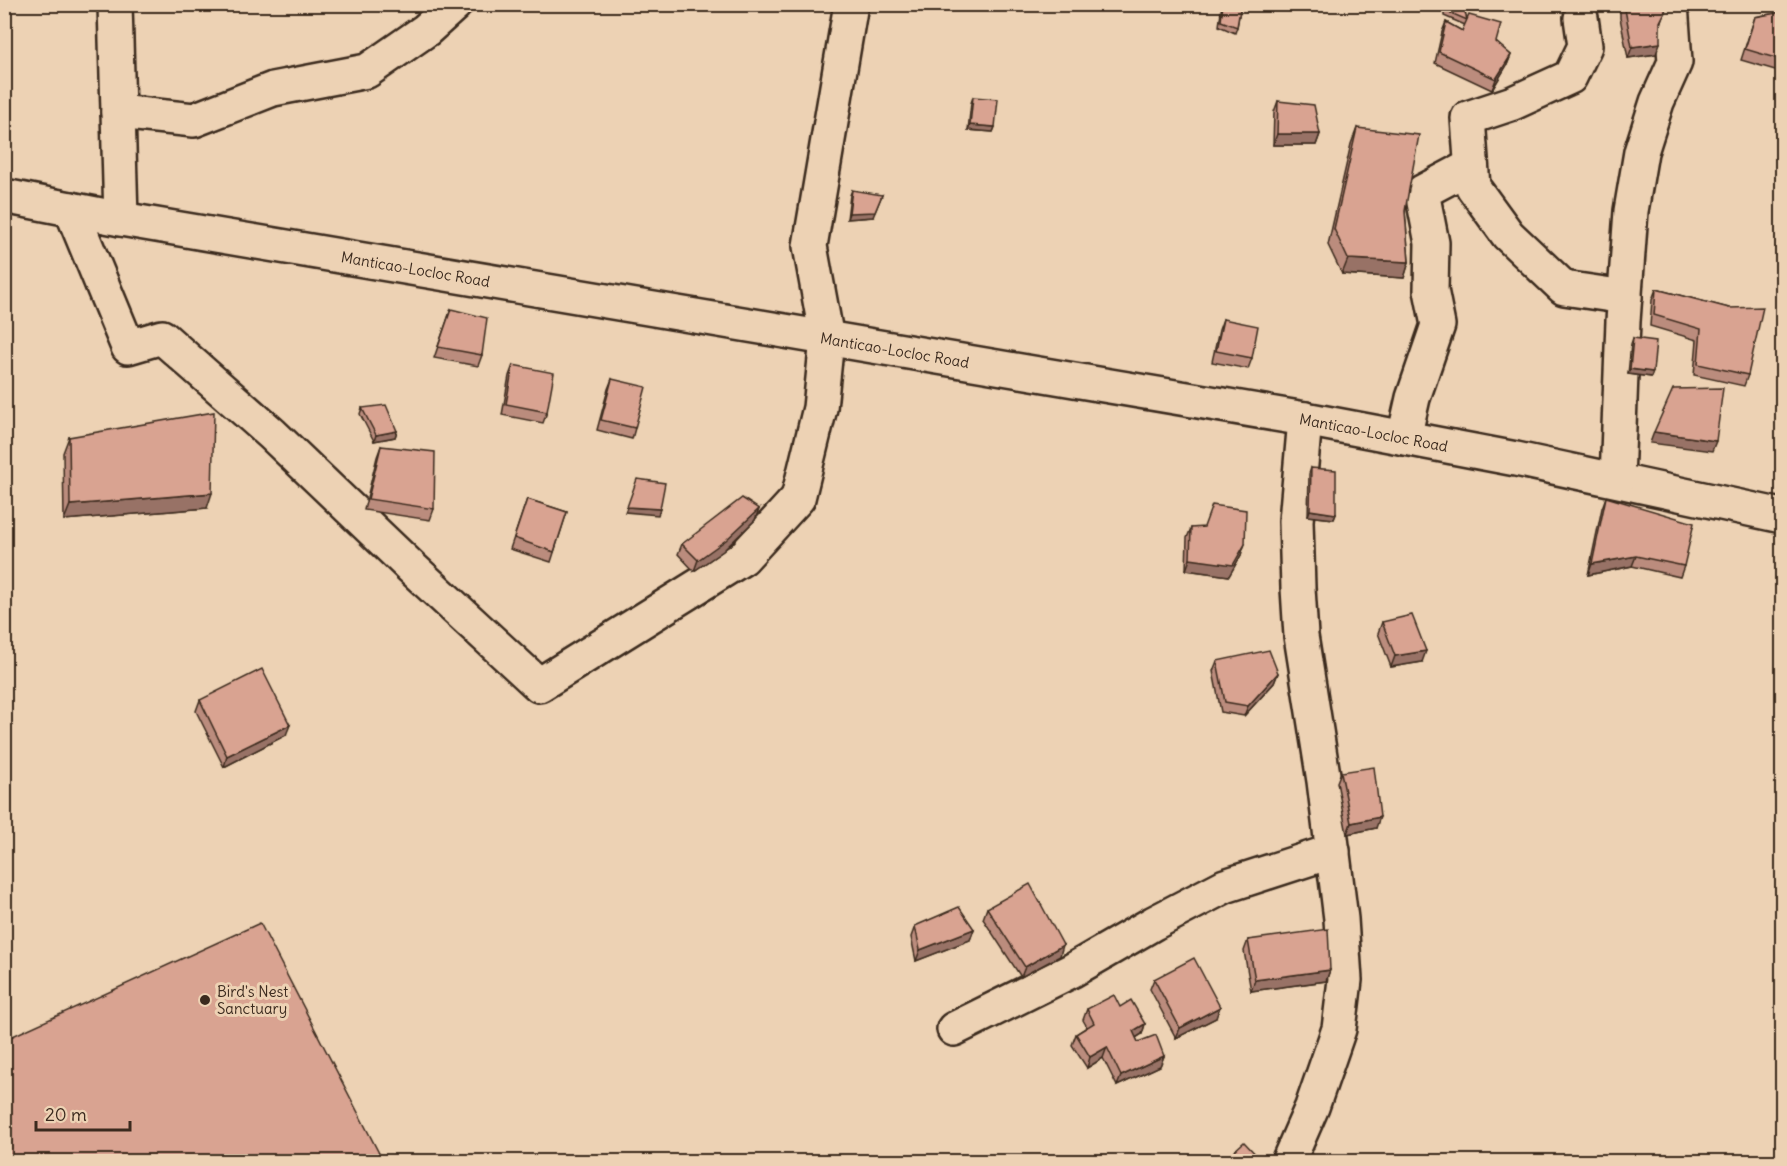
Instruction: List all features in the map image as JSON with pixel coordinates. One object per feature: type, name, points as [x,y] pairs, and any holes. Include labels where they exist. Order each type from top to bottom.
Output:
[{"type":"street","points":[[115,4],[121,219]]},
{"type":"street","points":[[118,112],[194,120],[273,89],[367,70],[426,30],[455,4]]},
{"type":"street","points":[[71,209],[128,347],[162,337],[272,434],[539,685],[743,558],[798,498],[820,408],[827,339],[810,246],[851,4]]},
{"type":"street","points":[[1617,480],[1624,297],[1631,211],[1641,152],[1657,102],[1675,62],[1671,4]]},
{"type":"street","points":[[1581,18],[1585,46],[1570,77],[1513,103],[1468,118],[1473,187],[1508,235],[1564,288],[1624,297]]},
{"type":"street","points":[[1404,438],[1413,398],[1438,325],[1431,290],[1432,243],[1422,192],[1471,166]]},
{"type":"street","name":"Manticao-Locloc Road","points":[[4,196],[121,219],[1305,419],[1617,480],[1782,516]]},
{"type":"street","points":[[1288,1161],[1312,1107],[1339,1029],[1345,980],[1333,851],[1302,636],[1298,588],[1296,521],[1305,419]]},
{"type":"street","points":[[954,1029],[1071,971],[1225,886],[1333,851]]},
{"type":"building","points":[[1223,4],[1241,4],[1237,27],[1221,21]]},
{"type":"building","points":[[1446,4],[1459,4],[1464,8],[1467,20],[1446,11]]},
{"type":"building","points":[[1624,4],[1666,4],[1660,22],[1660,43],[1632,47]]},
{"type":"building","points":[[1782,12],[1782,60],[1745,49],[1755,17]]},
{"type":"building","points":[[1469,15],[1501,24],[1496,42],[1511,55],[1496,79],[1439,52],[1446,22],[1462,31]]},
{"type":"building","points":[[973,97],[998,99],[995,127],[970,125]]},
{"type":"building","points":[[1278,101],[1314,105],[1320,134],[1277,134]]},
{"type":"building","points":[[1357,128],[1419,135],[1405,211],[1409,262],[1348,259],[1334,229]]},
{"type":"building","points":[[852,190],[882,195],[875,212],[849,213]]},
{"type":"building","points":[[1656,289],[1729,308],[1763,307],[1748,375],[1698,364],[1701,329],[1654,315]]},
{"type":"building","points":[[451,309],[487,318],[482,355],[438,347]]},
{"type":"building","points":[[1223,319],[1258,326],[1252,358],[1216,351]]},
{"type":"building","points":[[1633,338],[1656,341],[1653,372],[1630,369]]},
{"type":"building","points":[[513,365],[554,373],[547,412],[506,404]]},
{"type":"building","points":[[612,379],[646,387],[635,428],[601,420]]},
{"type":"building","points":[[1723,388],[1716,441],[1654,432],[1673,389]]},
{"type":"building","points":[[386,405],[397,431],[376,435],[362,408]]},
{"type":"building","points":[[214,412],[212,493],[70,505],[69,437]]},
{"type":"building","points":[[381,446],[435,452],[434,509],[368,499]]},
{"type":"building","points":[[1311,468],[1336,470],[1336,514],[1310,510]]},
{"type":"building","points":[[637,479],[665,483],[660,509],[627,507]]},
{"type":"building","points":[[1606,497],[1694,523],[1684,566],[1636,556],[1592,564]]},
{"type":"building","points":[[742,498],[759,509],[726,540],[698,560],[682,544]]},
{"type":"building","points":[[527,499],[567,512],[554,552],[514,538]]},
{"type":"building","points":[[1212,505],[1246,510],[1245,544],[1233,565],[1190,559],[1191,528],[1204,527]]},
{"type":"building","points":[[1412,615],[1426,651],[1395,656],[1382,622]]},
{"type":"building","points":[[1269,650],[1278,673],[1248,706],[1225,702],[1217,661]]},
{"type":"building","points":[[262,669],[290,725],[227,756],[200,700]]},
{"type":"building","points":[[1374,767],[1380,817],[1351,823],[1341,772]]},
{"type":"building","points":[[1030,884],[1063,945],[1025,967],[987,908]]},
{"type":"building","points":[[959,907],[974,929],[920,950],[915,926]]},
{"type":"building","name":"Bird's Nest Sanctuary","points":[[260,923],[383,1161],[4,1161],[4,1040]]},
{"type":"building","points":[[1328,929],[1330,970],[1255,980],[1248,940]]},
{"type":"building","points":[[1194,958],[1220,1007],[1180,1028],[1154,979]]},
{"type":"building","points":[[1114,995],[1120,1007],[1131,1000],[1145,1024],[1133,1031],[1138,1042],[1156,1035],[1164,1056],[1121,1076],[1107,1047],[1090,1057],[1076,1034],[1094,1023],[1087,1009]]},
{"type":"building","points":[[1244,1142],[1262,1161],[1223,1161]]},
{"type":"place","name":"Bird's Nest Sanctuary","points":[[205,1000]]}]
